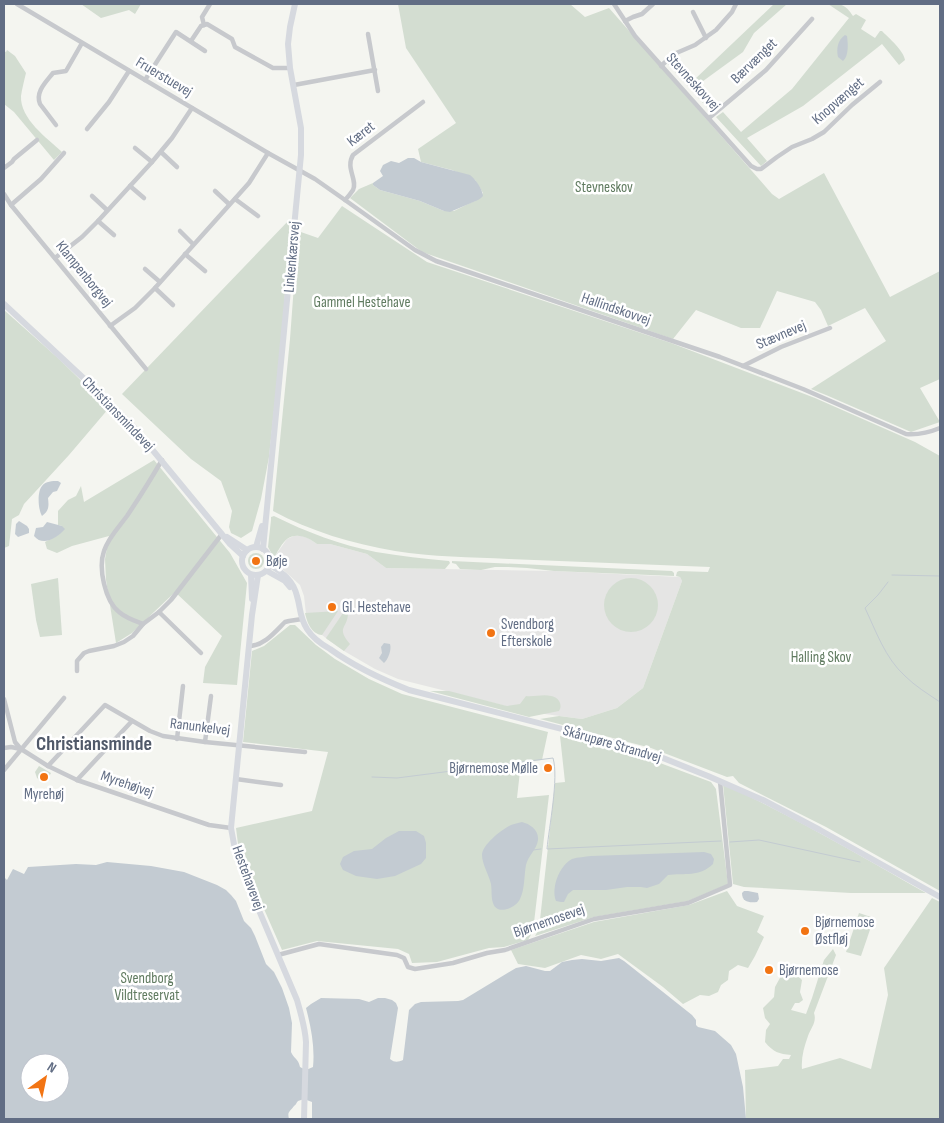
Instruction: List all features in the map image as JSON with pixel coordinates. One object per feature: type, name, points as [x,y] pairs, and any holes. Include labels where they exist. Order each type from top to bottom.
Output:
[{"type":"street","name":"Fruerstuevej","points":[[17,4],[299,171]]},
{"type":"street","points":[[204,25],[202,17],[210,4]]},
{"type":"street","name":"Linkenkærsvej","points":[[259,548],[266,510],[301,155],[301,134],[288,44],[295,4]]},
{"type":"street","name":"Stevneskovvej","points":[[614,4],[635,36],[661,66],[751,166],[761,169]]},
{"type":"street","points":[[625,21],[642,14],[651,4]]},
{"type":"street","points":[[661,66],[674,54],[695,45],[716,30],[732,12],[736,4]]},
{"type":"street","points":[[693,12],[706,38]]},
{"type":"street","name":"Bærvænget","points":[[709,118],[766,70],[812,19]]},
{"type":"street","points":[[191,41],[201,26],[207,24],[232,39],[235,47],[273,68],[290,68]]},
{"type":"street","points":[[145,80],[176,32],[206,51]]},
{"type":"street","points":[[368,34],[378,91]]},
{"type":"street","points":[[56,125],[38,100],[41,87],[53,73],[66,71],[82,43]]},
{"type":"street","points":[[294,85],[374,70]]},
{"type":"street","points":[[87,129],[109,102],[130,71]]},
{"type":"street","name":"Knopvænget","points":[[761,169],[792,147],[824,132],[880,82]]},
{"type":"street","name":"Kæret","points":[[345,200],[353,190],[354,185],[349,161],[352,155],[423,102]]},
{"type":"street","points":[[55,258],[82,237],[152,162],[172,138],[192,108]]},
{"type":"street","points":[[4,168],[37,140]]},
{"type":"street","points":[[135,148],[152,162]]},
{"type":"street","points":[[161,152],[177,166]]},
{"type":"street","points":[[11,205],[41,179],[64,153]]},
{"type":"street","points":[[110,326],[135,308],[155,288],[249,183],[268,153]]},
{"type":"street","name":"Hallindskovvej","points":[[299,171],[315,179],[414,250],[436,261],[743,366],[803,389],[906,434],[928,433],[940,428]]},
{"type":"street","points":[[130,186],[144,198]]},
{"type":"street","points":[[215,191],[229,204]]},
{"type":"street","name":"Klampenborgvej","points":[[4,194],[146,369]]},
{"type":"street","points":[[92,196],[107,210]]},
{"type":"street","points":[[235,199],[258,216]]},
{"type":"street","points":[[98,221],[114,235]]},
{"type":"street","points":[[180,231],[193,244]]},
{"type":"street","points":[[185,254],[205,271]]},
{"type":"street","points":[[145,269],[160,282]]},
{"type":"street","points":[[155,288],[173,305]]},
{"type":"street","name":"Christiansmindevej","points":[[4,304],[132,425],[222,534],[245,553]]},
{"type":"street","name":"Stævnevej","points":[[743,366],[781,347],[830,328]]},
{"type":"street","points":[[143,624],[124,616],[112,605],[107,596],[101,563],[107,543],[127,516],[162,460]]},
{"type":"street","points":[[77,671],[79,658],[84,654],[124,642],[159,612],[171,600],[222,534]]},
{"type":"street","points":[[259,548],[269,556],[268,568],[263,574],[255,575],[244,569],[242,565],[245,553],[259,548]]},
{"type":"street","name":"Skårupøre Strandvej","points":[[268,568],[284,581],[298,597],[302,619],[308,631],[319,642],[359,668],[409,690],[613,742],[658,756],[762,800],[940,897]]},
{"type":"street","name":"Hestehavevej","points":[[255,575],[231,828],[236,856],[302,1015],[306,1042],[304,1119]]},
{"type":"street","points":[[159,612],[201,653]]},
{"type":"street","points":[[249,646],[263,643],[285,622],[302,619]]},
{"type":"street","points":[[177,739],[183,686]]},
{"type":"street","points":[[205,742],[210,696]]},
{"type":"street","points":[[4,770],[64,698]]},
{"type":"street","points":[[4,699],[15,742],[21,749]]},
{"type":"street","name":"Ranunkelvej","points":[[48,766],[105,705],[150,731],[163,736],[305,752]]},
{"type":"street","points":[[77,780],[132,721]]},
{"type":"street","name":"Myrehøjvej","points":[[4,748],[21,749],[48,766],[77,780],[208,825],[231,828]]},
{"type":"street","points":[[236,779],[281,784]]},
{"type":"street","name":"Bjørnemosevej","points":[[278,955],[319,944],[397,955],[404,958],[408,967],[415,969],[453,963],[505,950],[594,919],[688,903],[730,885],[720,781]]},
{"type":"shaded area","points":[[845,35],[847,36],[848,49],[843,61],[838,57],[837,47]]},
{"type":"shaded area","points":[[408,158],[414,158],[421,162],[470,175],[478,184],[483,196],[450,212],[380,190],[373,185],[383,176],[380,171],[383,165],[391,161],[399,163]]},
{"type":"shaded area","points":[[58,481],[61,483],[57,491],[53,492],[48,498],[48,508],[42,516],[39,501],[40,489],[47,482]]},
{"type":"shaded area","points":[[19,521],[27,526],[29,533],[18,537],[15,534],[16,524]]},
{"type":"shaded area","points":[[47,522],[62,526],[65,529],[50,540],[42,541],[34,536],[36,528],[43,527]]},
{"type":"shaded area","name":"Svendborg Efterskole","points":[[294,536],[308,538],[317,544],[330,544],[367,554],[386,568],[554,571],[680,577],[682,581],[643,688],[617,708],[582,719],[530,712],[398,679],[375,669],[344,651],[311,626],[306,614],[304,596],[300,585],[275,563],[273,556],[275,556],[287,539]]},
{"type":"shaded area","points":[[384,643],[390,644],[390,646],[389,654],[384,663],[379,658],[382,653],[381,647]]},
{"type":"shaded area","points":[[522,822],[535,830],[538,840],[526,865],[524,886],[520,899],[511,908],[498,909],[492,901],[491,884],[482,858],[483,851],[489,842],[503,830],[511,825]]},
{"type":"shaded area","points":[[399,831],[416,831],[424,836],[426,858],[421,864],[395,876],[377,879],[356,876],[343,870],[340,864],[343,857],[354,851],[372,849]]},
{"type":"shaded area","points":[[704,852],[711,854],[714,859],[713,864],[697,873],[668,875],[659,884],[647,888],[627,887],[606,890],[573,890],[568,894],[564,902],[556,901],[555,884],[557,878],[563,867],[572,859],[591,856]]},
{"type":"shaded area","name":"Svendborg Vildtreservat","points":[[107,862],[151,866],[184,872],[226,890],[236,901],[244,921],[251,928],[255,936],[266,964],[274,972],[282,988],[292,1023],[291,1052],[300,1067],[306,1070],[313,1067],[313,1052],[306,1008],[321,998],[359,999],[369,1002],[378,998],[385,998],[396,1003],[398,1008],[390,1059],[398,1062],[403,1060],[409,1010],[415,1004],[463,1000],[516,968],[526,966],[550,971],[562,962],[572,960],[601,961],[619,958],[692,1015],[698,1027],[715,1031],[731,1045],[736,1054],[743,1087],[746,1119],[312,1119],[312,1102],[304,1099],[298,1101],[289,1112],[289,1119],[4,1119],[4,877],[7,880],[13,869],[24,874],[28,867],[76,864],[96,865]]},
{"type":"shaded area","points":[[744,891],[758,893],[759,899],[757,902],[745,900],[742,896]]},
{"type":"green space","points":[[81,4],[141,4],[135,14],[129,10],[101,18]]},
{"type":"green space","name":"Stevneskov","points":[[398,4],[570,4],[585,17],[609,8],[772,194],[779,199],[824,173],[890,297],[940,271],[940,379],[920,388],[940,422],[911,432],[811,389],[886,341],[865,308],[828,326],[815,302],[777,291],[760,328],[741,328],[696,310],[673,339],[422,252],[350,198],[359,189],[373,183],[380,190],[420,201],[444,211],[454,211],[475,201],[483,193],[475,180],[452,170],[421,162],[418,149],[456,123],[406,48]]},
{"type":"green space","points":[[774,4],[787,4],[754,33],[743,52],[699,84],[718,107],[711,112],[667,63],[677,55],[679,65],[694,80]]},
{"type":"green space","points":[[828,4],[843,6],[853,16],[856,14],[866,20],[861,29],[875,38],[882,31],[899,49],[905,60],[899,65],[882,44],[803,106],[747,138],[767,161],[761,166],[716,117],[723,112],[741,132],[792,89],[849,18]]},
{"type":"green space","points":[[7,50],[15,56],[26,73],[21,96],[25,112],[42,134],[62,152],[54,160],[14,112],[4,104],[4,51],[6,52]]},
{"type":"green space","name":"Halling Skov","points":[[342,206],[427,262],[671,343],[815,398],[915,442],[940,456],[940,891],[826,827],[739,783],[733,776],[727,777],[651,748],[540,719],[559,716],[582,719],[617,708],[643,688],[682,581],[680,577],[676,576],[677,572],[708,572],[710,567],[437,556],[409,553],[363,545],[332,536],[302,525],[273,511],[290,339],[298,231],[318,238]]},
{"type":"green space","name":"Gammel Hestehave","points":[[290,219],[282,336],[269,457],[261,499],[252,531],[241,538],[231,533],[229,527],[232,511],[221,481],[191,459],[122,394]]},
{"type":"green space","points":[[4,310],[59,359],[109,408],[24,504],[19,515],[12,519],[9,546],[4,548]]},
{"type":"green space","points":[[154,460],[230,553],[247,583],[237,685],[203,683],[205,667],[222,636],[175,592],[132,633],[116,643],[106,580],[105,559],[109,536],[72,546],[57,553],[47,549],[45,542],[58,535],[62,526],[58,525],[58,511],[68,500],[76,496],[81,486],[84,502]]},
{"type":"green space","points":[[274,516],[311,533],[350,546],[376,552],[449,561],[450,563],[445,569],[386,568],[367,554],[330,544],[317,544],[299,536],[287,539],[275,556],[273,556],[268,547],[271,517]]},
{"type":"green space","points":[[256,553],[262,555],[264,561],[262,567],[256,569],[250,567],[248,561],[250,555]]},
{"type":"green space","points":[[452,561],[672,571],[674,576],[554,571],[508,567],[481,570],[460,569]]},
{"type":"green space","points":[[58,578],[62,635],[40,637],[31,584]]},
{"type":"green space","points":[[626,578],[636,578],[646,582],[654,590],[658,605],[654,620],[646,628],[636,632],[626,632],[616,628],[608,620],[604,610],[604,600],[608,590],[616,582]]},
{"type":"green space","points":[[338,611],[322,635],[312,630],[305,613]]},
{"type":"green space","points":[[343,613],[348,614],[343,631],[350,644],[344,651],[326,638]]},
{"type":"green space","points":[[290,625],[295,625],[316,645],[335,659],[369,679],[402,694],[548,732],[542,760],[521,762],[517,798],[549,795],[533,931],[528,940],[437,962],[412,963],[409,954],[398,949],[317,941],[282,950],[239,852],[236,828],[312,811],[328,752],[243,742],[252,651],[264,646]]},
{"type":"green space","points":[[430,691],[449,691],[507,706],[520,704],[526,696],[548,695],[556,698],[561,706],[559,711],[529,717]]},
{"type":"green space","points":[[560,736],[652,760],[711,782],[716,789],[728,884],[688,901],[594,917],[535,936],[539,929],[555,783],[565,782]]},
{"type":"green space","points":[[39,766],[51,773],[47,780],[41,781],[37,778],[35,772]]},
{"type":"green space","points":[[723,784],[851,850],[926,893],[851,893],[744,887],[733,884]]},
{"type":"green space","points":[[727,891],[737,906],[764,916],[757,932],[764,937],[748,968],[738,965],[729,971],[728,980],[721,985],[718,992],[709,996],[700,995],[683,1004],[618,954],[601,959],[581,955],[545,968],[518,964],[511,950],[594,922],[689,905]]},
{"type":"green space","points":[[932,898],[940,902],[940,1119],[746,1119],[745,1070],[778,1066],[783,1059],[789,1059],[791,1055],[776,1052],[765,1042],[766,1030],[770,1024],[765,1018],[763,1008],[774,997],[775,987],[787,965],[802,980],[800,992],[803,1000],[795,1003],[791,1010],[806,1014],[824,960],[833,949],[836,955],[814,1013],[814,1022],[803,1052],[802,1069],[840,1058],[871,1069],[888,995],[884,968]]},
{"type":"green space","points":[[859,913],[874,918],[861,956],[846,952]]},
{"type":"waterway","points":[[892,575],[940,576]]},
{"type":"waterway","points":[[888,582],[865,608],[882,644],[898,669],[913,683],[940,702]]},
{"type":"waterway","points":[[372,777],[397,778],[553,758],[555,778],[547,849],[721,841]]},
{"type":"waterway","points":[[730,842],[759,840],[860,862]]},
{"type":"waterway","points":[[533,850],[541,849]]},
{"type":"place","name":"Bøje","points":[[256,561]]},
{"type":"place","name":"Gl. Hestehave","points":[[332,607]]},
{"type":"place","name":"Svendborg Efterskole","points":[[491,633]]},
{"type":"place","name":"Bjørnemose Mølle","points":[[548,768]]},
{"type":"place","name":"Myrehøj","points":[[44,777]]},
{"type":"place","name":"Bjørnemose Østfløj","points":[[805,931]]},
{"type":"place","name":"Bjørnemose","points":[[769,970]]},
{"type":"district","name":"Christiansminde","points":[[94,744]]}]
